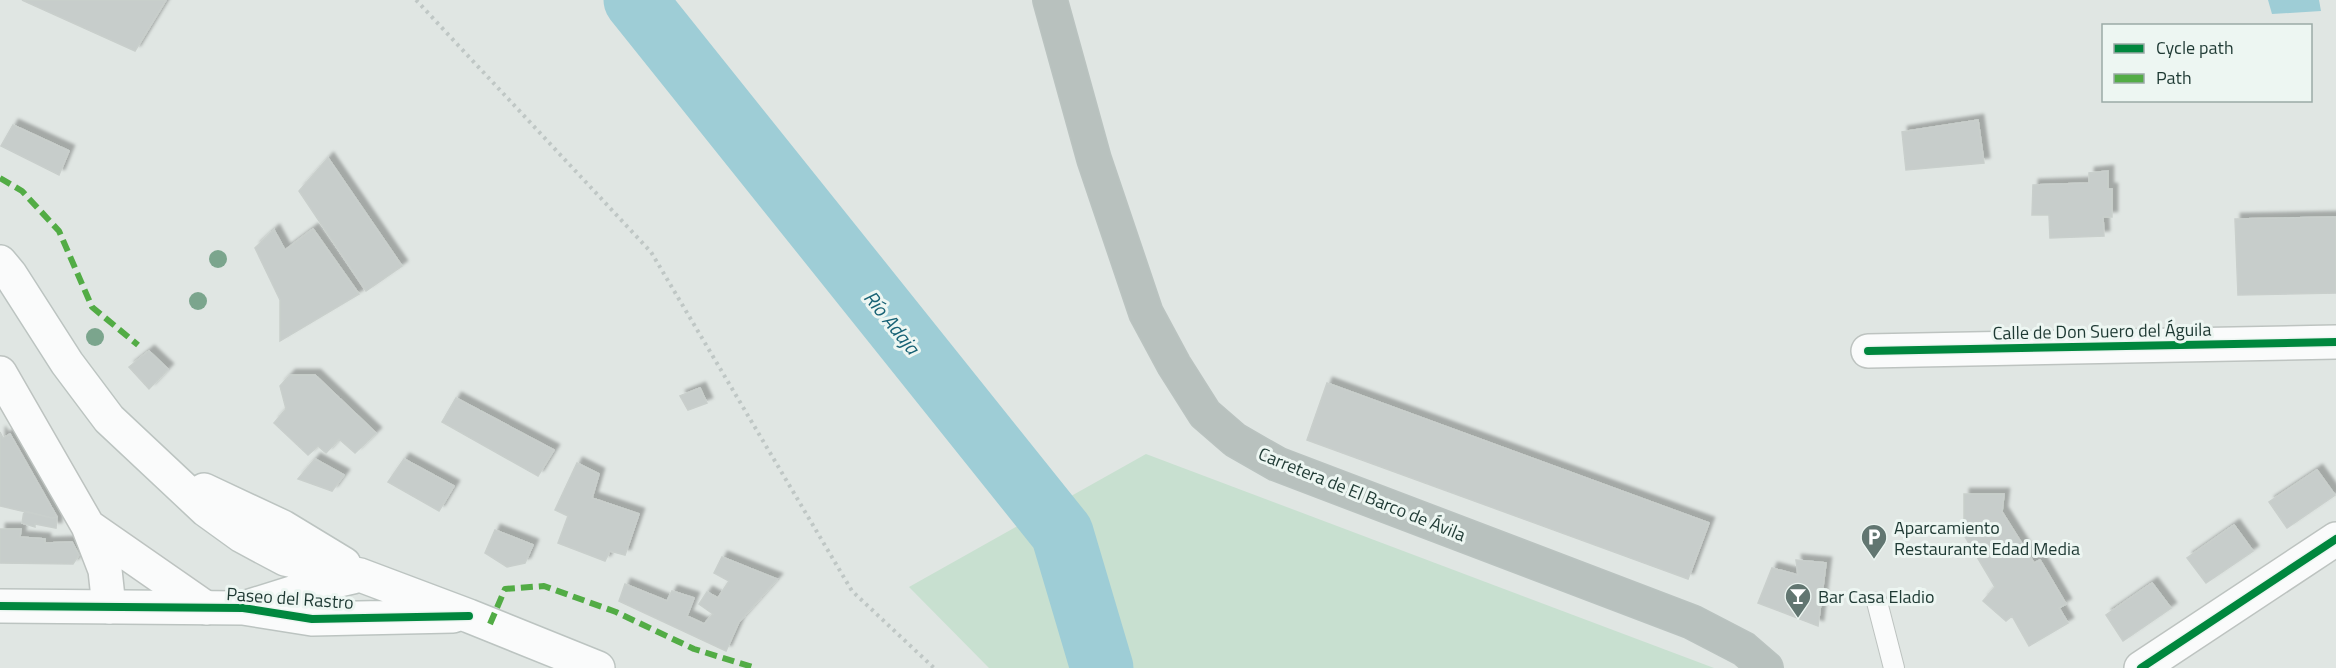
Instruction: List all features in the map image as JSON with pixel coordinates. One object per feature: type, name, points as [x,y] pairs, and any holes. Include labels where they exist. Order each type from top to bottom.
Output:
[{"type":"highway","name":"Carretera de El Barco de Ávila","points":[[1050,0],[1094,159],[1146,313],[1174,365],[1205,414],[1235,440],[1277,464],[1692,622],[1744,650],[1766,668]]},
{"type":"street","points":[[0,262],[67,363],[109,419],[215,516],[242,536],[285,559],[360,575],[470,616],[598,668]]},
{"type":"street","name":"Calle de Don Suero del Águila","points":[[1868,351],[2336,342]]},
{"type":"street","points":[[0,373],[88,526],[105,570],[109,607]]},
{"type":"street","points":[[165,471],[283,527],[360,575]]},
{"type":"street","points":[[88,526],[206,608]]},
{"type":"street","points":[[2141,668],[2336,539]]},
{"type":"street","name":"Paseo del Rastro","points":[[283,597],[289,579],[285,559]]},
{"type":"street","name":"Paseo del Rastro","points":[[243,608],[314,586],[360,575]]},
{"type":"street","name":"Paseo del Rastro","points":[[312,619],[341,602],[360,575]]},
{"type":"street","name":"Paseo del Rastro","points":[[0,606],[243,608],[312,619],[470,616]]},
{"type":"lane","points":[[1877,602],[1894,668]]},
{"type":"path","points":[[416,0],[651,252],[852,591],[934,668]]},
{"type":"green space","points":[[1146,454],[1714,668],[989,668],[909,587]]},
{"type":"water","points":[[2268,0],[2319,0],[2321,11],[2272,14]]},
{"type":"building","points":[[22,0],[166,0],[135,51]]},
{"type":"building","points":[[1978,120],[1984,163],[1906,170],[1902,132]]},
{"type":"building","points":[[13,125],[69,151],[59,175],[1,146]]},
{"type":"building","points":[[328,158],[402,266],[366,291],[299,191]]},
{"type":"building","points":[[2108,171],[2108,189],[2112,189],[2112,217],[2103,217],[2104,236],[2050,238],[2049,215],[2032,215],[2033,185],[2089,183],[2089,173]]},
{"type":"building","points":[[2336,217],[2336,293],[2238,295],[2235,219]]},
{"type":"building","points":[[313,229],[359,294],[280,341],[280,300],[255,248],[274,230],[285,250]]},
{"type":"building","points":[[149,351],[168,369],[149,389],[129,367]]},
{"type":"building","points":[[290,375],[315,375],[376,433],[355,453],[339,439],[326,453],[318,446],[308,455],[274,423],[286,409],[280,386]]},
{"type":"building","points":[[1327,383],[1709,523],[1688,579],[1307,440]]},
{"type":"building","points":[[700,388],[707,403],[688,410],[680,396]]},
{"type":"building","points":[[456,398],[554,450],[538,476],[442,422]]},
{"type":"building","points":[[0,432],[3,438],[10,434],[57,517],[52,518],[0,506]]},
{"type":"building","points":[[315,459],[344,475],[332,491],[298,479]]},
{"type":"building","points":[[404,459],[454,486],[439,511],[388,482]]},
{"type":"building","points":[[577,463],[599,474],[592,498],[639,514],[625,555],[610,551],[605,561],[558,543],[568,516],[555,510]]},
{"type":"building","points":[[2317,470],[2335,495],[2287,528],[2269,502]]},
{"type":"building","points":[[1964,494],[2004,494],[2002,512],[2034,563],[2040,560],[2066,604],[2059,608],[2068,623],[2029,646],[2012,616],[2006,621],[1983,601],[1995,587],[1964,535]]},
{"type":"building","points":[[24,511],[52,518],[57,517],[56,528],[35,524],[35,527],[22,523]]},
{"type":"building","points":[[2234,525],[2253,551],[2206,583],[2187,558]]},
{"type":"building","points":[[0,529],[21,529],[20,537],[45,539],[45,543],[72,542],[79,555],[73,564],[0,563]]},
{"type":"building","points":[[495,530],[533,545],[525,563],[507,567],[485,553]]},
{"type":"building","points":[[722,557],[777,579],[739,622],[726,651],[619,601],[625,584],[667,601],[672,591],[694,598],[687,616],[704,624],[713,614],[699,604],[707,592],[718,598],[729,581],[714,573]]},
{"type":"building","points":[[1796,560],[1826,563],[1818,626],[1758,603],[1772,568],[1798,575]]},
{"type":"building","points":[[2152,583],[2171,608],[2123,641],[2106,615]]},
{"type":"waterway","name":"Río Adaja","points":[[635,0],[1062,533],[1102,668]]},
{"type":"marked path","points":[[0,178],[22,191],[59,231],[92,307],[138,345]]},
{"type":"marked path","points":[[490,624],[505,589],[544,586],[616,612],[694,649],[756,668]]},
{"type":"cycle path","points":[[1868,351],[2336,342]]},
{"type":"cycle path","points":[[2141,668],[2336,539]]},
{"type":"cycle path","points":[[0,606],[243,608],[312,619],[469,616]]},
{"type":"place","name":"Aparcamiento Restaurante Edad Media","points":[[1874,560]]},
{"type":"place","name":"Bar Casa Eladio","points":[[1798,619]]}]
